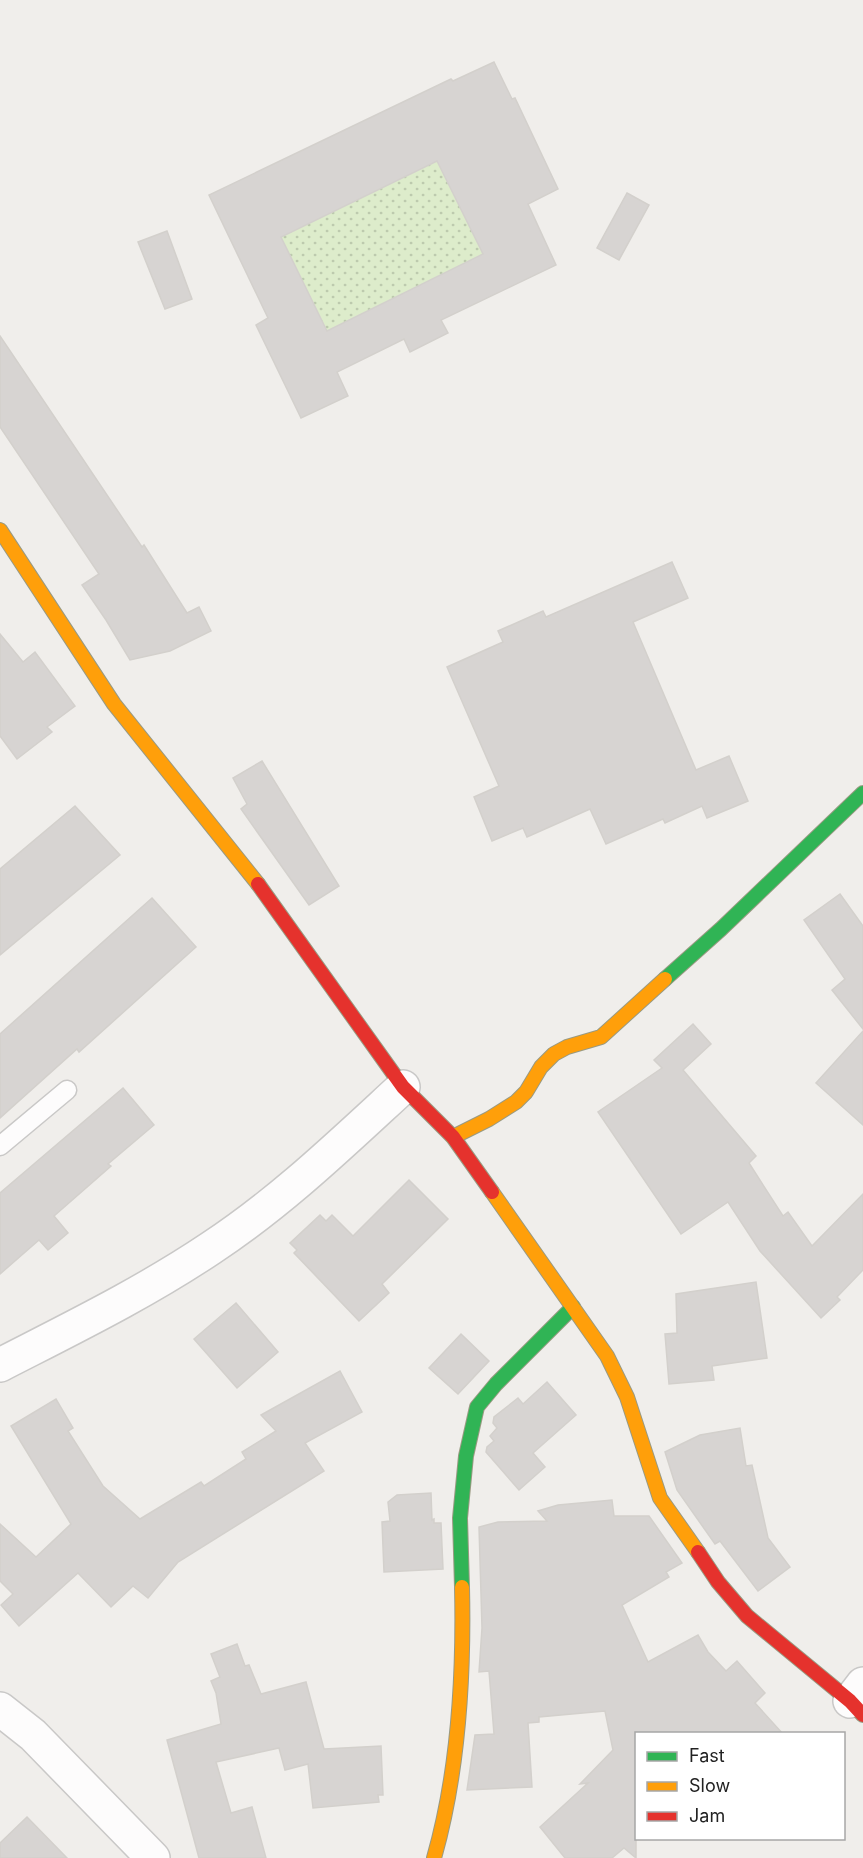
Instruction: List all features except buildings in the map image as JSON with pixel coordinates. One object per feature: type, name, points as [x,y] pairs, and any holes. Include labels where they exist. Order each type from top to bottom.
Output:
[{"type":"street","points":[[0,530],[114,704],[250,873],[403,1087],[453,1137],[607,1356],[627,1397],[660,1498],[718,1582],[747,1616],[859,1700]]},
{"type":"street","points":[[453,1137],[510,1105],[523,1095],[549,1057],[567,1046],[582,1044],[601,1037],[721,929],[863,793]]},
{"type":"street","points":[[0,1365],[118,1305],[210,1248],[295,1185],[403,1087]]},
{"type":"street","points":[[434,1858],[443,1826],[458,1718],[463,1629],[460,1518],[466,1456],[477,1407],[495,1384],[573,1307]]},
{"type":"street","points":[[0,1709],[33,1735],[153,1858]]},
{"type":"lane","points":[[0,1146],[68,1090]]},
{"type":"green space","points":[[437,161],[483,254],[327,331],[281,237]]},
{"type":"traffic: fast","points":[[665,979],[721,929],[863,793]]},
{"type":"traffic: fast","points":[[462,1587],[460,1518],[466,1456],[477,1407],[496,1384],[573,1307]]},
{"type":"traffic: slow","points":[[0,530],[114,704],[258,884]]},
{"type":"traffic: slow","points":[[453,1137],[516,1102],[526,1092],[541,1067],[554,1054],[567,1047],[601,1037],[665,979]]},
{"type":"traffic: slow","points":[[492,1192],[607,1356],[627,1397],[660,1498],[698,1552]]},
{"type":"traffic: slow","points":[[434,1858],[449,1792],[458,1724],[462,1654],[462,1587]]},
{"type":"traffic: jam","points":[[258,884],[403,1087],[453,1137],[492,1192]]},
{"type":"traffic: jam","points":[[698,1552],[718,1582],[747,1616],[850,1701],[863,1715]]}]
